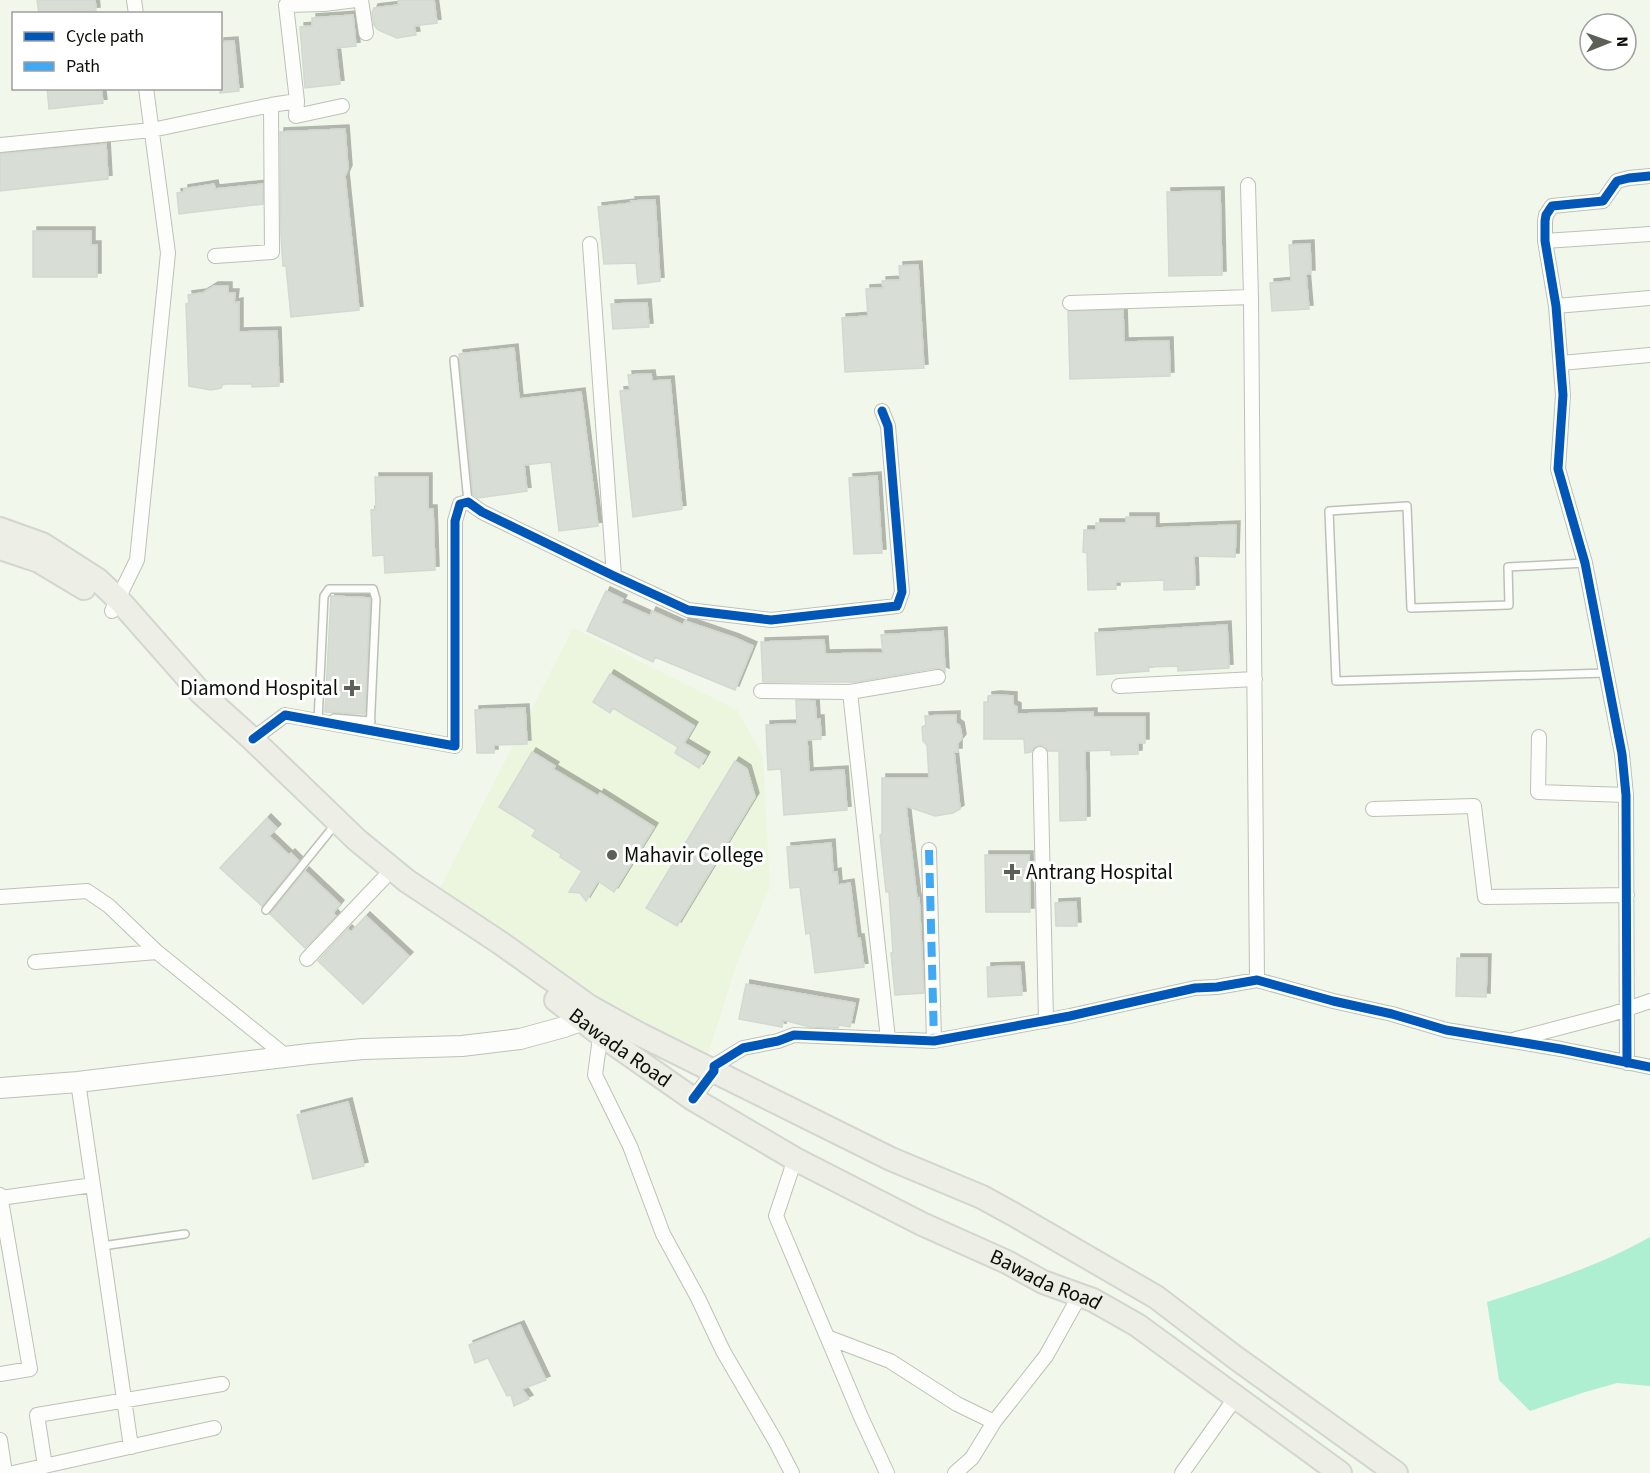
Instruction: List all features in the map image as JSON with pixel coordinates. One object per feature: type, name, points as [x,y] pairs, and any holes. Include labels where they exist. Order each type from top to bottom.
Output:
[{"type":"main road","points":[[0,529],[42,544],[98,580],[115,605],[200,692],[357,840],[407,881],[502,944],[596,1021],[714,1071],[891,1159],[982,1197],[1156,1297],[1236,1358],[1396,1473]]},
{"type":"main road","name":"Bawada Road","points":[[0,548],[39,561],[115,605],[133,638],[170,669],[193,695],[334,826],[383,879],[441,923],[497,958],[558,1001],[596,1021],[693,1099],[795,1160],[922,1224],[1006,1262],[1043,1282],[1093,1300],[1137,1324],[1340,1473]]},
{"type":"street","points":[[342,106],[296,117],[297,101],[286,5],[359,0],[366,33]]},
{"type":"street","points":[[115,605],[137,560],[168,253],[146,90]]},
{"type":"street","points":[[0,146],[152,130],[297,101]]},
{"type":"street","points":[[215,256],[272,252],[271,105]]},
{"type":"street","points":[[1627,1063],[1626,795],[1622,754],[1585,563],[1558,469],[1563,395],[1556,306],[1545,241],[1546,214],[1552,206],[1603,201],[1617,181],[1650,176]]},
{"type":"street","points":[[1248,185],[1257,980]]},
{"type":"street","points":[[1545,241],[1650,234]]},
{"type":"street","points":[[590,244],[614,576]]},
{"type":"street","points":[[1070,303],[1251,297]]},
{"type":"street","points":[[1556,306],[1650,298]]},
{"type":"street","points":[[1561,363],[1650,355]]},
{"type":"street","points":[[253,740],[285,715],[370,726],[455,746],[455,521],[460,504],[468,502],[482,512],[688,609],[771,620],[897,606],[902,592],[888,426],[882,411]]},
{"type":"street","points":[[761,691],[850,692],[938,677]]},
{"type":"street","points":[[1119,686],[1255,679]]},
{"type":"street","points":[[850,692],[888,1039]]},
{"type":"street","points":[[1539,736],[1538,792],[1626,795]]},
{"type":"street","points":[[1041,754],[1046,1021]]},
{"type":"street","points":[[1373,809],[1474,806],[1485,897],[1627,895]]},
{"type":"street","points":[[929,850],[934,1041]]},
{"type":"street","points":[[307,959],[383,879]]},
{"type":"street","points":[[0,897],[87,891],[109,906],[157,952],[287,1057]]},
{"type":"street","points":[[35,962],[157,952]]},
{"type":"street","points":[[693,1099],[714,1071],[714,1066],[743,1048],[778,1041],[794,1035],[934,1041],[1046,1021],[1195,988],[1217,987],[1257,980],[1446,1030],[1512,1040],[1650,1067]]},
{"type":"street","points":[[1512,1040],[1650,1002]]},
{"type":"street","points":[[0,1088],[78,1082],[363,1049],[462,1046],[520,1039],[596,1021],[595,1075],[630,1146],[663,1234],[698,1298],[723,1351],[792,1473]]},
{"type":"street","points":[[78,1082],[131,1447]]},
{"type":"street","points":[[795,1160],[776,1216],[887,1473]]},
{"type":"street","points":[[0,1374],[30,1369],[0,1197],[93,1185]]},
{"type":"street","points":[[956,1473],[972,1458],[994,1422],[1046,1356],[1080,1295]]},
{"type":"street","points":[[827,1337],[890,1360],[957,1404],[994,1422]]},
{"type":"street","points":[[45,1466],[37,1415],[222,1384]]},
{"type":"street","points":[[1182,1473],[1236,1397]]},
{"type":"street","points":[[14,1473],[214,1428]]},
{"type":"street","points":[[0,1440],[5,1473]]},
{"type":"lane","points":[[454,360],[468,502]]},
{"type":"lane","points":[[1585,563],[1508,567],[1509,604],[1411,608],[1407,506],[1329,511],[1336,681],[1606,673]]},
{"type":"lane","points":[[319,719],[324,596],[329,589],[373,589],[376,599],[370,726]]},
{"type":"lane","points":[[266,910],[334,826]]},
{"type":"lane","points":[[102,1246],[185,1234]]},
{"type":"shaded area","name":"Mahavir College","points":[[573,628],[737,710],[763,756],[770,887],[737,963],[706,1061],[620,1020],[436,896]]},
{"type":"shaded area","points":[[1650,1237],[1650,1386],[1617,1383],[1530,1411],[1499,1380],[1487,1302],[1591,1266]]},
{"type":"building","points":[[37,0],[95,0],[96,11],[39,12]]},
{"type":"building","points":[[398,0],[434,0],[437,23],[414,26],[416,35],[397,38],[378,30],[374,25],[372,13],[374,8],[399,5]]},
{"type":"building","points":[[353,15],[356,46],[336,48],[340,84],[305,88],[300,27],[312,26],[312,18]]},
{"type":"building","points":[[234,41],[239,91],[220,93],[222,90],[222,42]]},
{"type":"building","points":[[47,90],[101,90],[103,103],[49,109]]},
{"type":"building","points":[[345,129],[348,169],[345,176],[359,310],[291,317],[281,235],[280,132]]},
{"type":"building","points":[[106,144],[108,179],[0,191],[0,154]]},
{"type":"building","points":[[214,184],[215,189],[263,184],[263,204],[179,214],[177,193],[184,192],[184,189]]},
{"type":"building","points":[[1220,191],[1222,275],[1169,276],[1167,192]]},
{"type":"building","points":[[655,200],[660,281],[638,284],[636,263],[604,264],[598,207],[632,203],[631,201]]},
{"type":"building","points":[[33,231],[91,231],[91,245],[97,245],[97,277],[33,277]]},
{"type":"building","points":[[1310,244],[1311,274],[1306,274],[1309,309],[1272,311],[1270,283],[1291,281],[1289,245]]},
{"type":"building","points":[[918,265],[924,368],[845,372],[842,318],[868,316],[866,289],[883,288],[882,281],[900,280],[899,266]]},
{"type":"building","points":[[214,286],[228,286],[228,293],[235,293],[234,303],[239,302],[239,332],[277,331],[279,386],[252,387],[252,384],[223,384],[221,388],[211,390],[189,386],[186,304],[189,303],[188,295],[203,293]]},
{"type":"building","points":[[647,303],[649,327],[613,329],[611,304]]},
{"type":"building","points":[[1123,310],[1124,342],[1169,341],[1170,376],[1070,379],[1068,311]]},
{"type":"building","points":[[514,348],[519,399],[581,392],[598,526],[559,531],[551,462],[524,465],[527,491],[478,498],[473,494],[459,354]]},
{"type":"building","points":[[651,374],[652,381],[670,380],[682,509],[633,517],[620,391],[630,390],[628,375]]},
{"type":"building","points":[[877,476],[882,553],[854,554],[849,478]]},
{"type":"building","points":[[375,477],[428,477],[428,509],[433,509],[435,570],[385,573],[384,555],[373,556],[371,510],[376,509]]},
{"type":"building","points":[[1126,517],[1155,517],[1155,528],[1236,525],[1235,557],[1194,556],[1195,589],[1164,590],[1164,580],[1116,582],[1116,589],[1088,590],[1087,553],[1083,552],[1084,530],[1096,530],[1096,523],[1126,523]]},
{"type":"building","points":[[606,591],[623,599],[621,603],[650,616],[652,611],[683,625],[685,621],[753,646],[735,690],[655,657],[653,662],[587,631]]},
{"type":"building","points":[[331,596],[370,598],[365,714],[325,712]]},
{"type":"building","points":[[1227,625],[1229,668],[1178,671],[1178,666],[1148,667],[1149,671],[1097,675],[1095,633]]},
{"type":"building","points":[[943,631],[945,672],[936,668],[856,682],[763,682],[761,642],[824,640],[825,654],[883,653],[881,635]]},
{"type":"building","points":[[610,674],[694,726],[684,743],[706,756],[699,768],[675,753],[678,747],[613,708],[610,713],[593,702]]},
{"type":"building","points":[[988,696],[1013,696],[1013,705],[1017,707],[1017,714],[1093,712],[1093,717],[1145,717],[1145,743],[1138,743],[1138,754],[1111,755],[1111,750],[1085,751],[1086,820],[1060,821],[1059,751],[1048,751],[1045,746],[1039,745],[1031,752],[1025,753],[1024,739],[984,739],[984,702],[988,702]]},
{"type":"building","points":[[796,700],[815,701],[816,719],[820,719],[821,739],[807,740],[809,772],[844,770],[847,810],[784,815],[781,769],[768,770],[766,725],[797,724]]},
{"type":"building","points":[[525,708],[527,744],[494,745],[494,753],[477,753],[475,710]]},
{"type":"building","points":[[956,715],[956,723],[960,726],[962,738],[958,743],[958,752],[954,752],[960,809],[953,813],[935,816],[906,806],[917,899],[919,898],[924,993],[895,995],[889,892],[886,892],[880,835],[882,834],[882,778],[929,778],[927,745],[923,741],[922,727],[926,725],[925,716]]},
{"type":"building","points":[[532,752],[555,766],[553,769],[598,796],[600,793],[654,827],[614,892],[598,881],[586,901],[580,893],[569,892],[582,871],[560,857],[561,854],[532,836],[536,830],[499,807]]},
{"type":"building","points":[[735,761],[747,769],[755,797],[677,926],[646,908]]},
{"type":"building","points":[[267,818],[277,828],[269,836],[299,861],[262,906],[220,868]]},
{"type":"building","points":[[831,843],[833,873],[837,872],[838,885],[850,883],[857,938],[860,938],[864,967],[815,973],[810,933],[806,934],[800,887],[790,888],[787,847]]},
{"type":"building","points":[[985,855],[1029,855],[1030,912],[986,912]]},
{"type":"building","points":[[305,871],[340,904],[333,913],[336,916],[305,948],[270,914]]},
{"type":"building","points":[[1076,902],[1077,926],[1056,926],[1055,903]]},
{"type":"building","points":[[366,916],[409,956],[363,1004],[318,961],[348,929],[351,932]]},
{"type":"building","points":[[1457,958],[1487,958],[1486,997],[1456,996]]},
{"type":"building","points":[[1020,966],[1022,995],[988,997],[987,967]]},
{"type":"building","points":[[746,984],[855,1003],[850,1027],[839,1025],[838,1028],[810,1027],[783,1020],[782,1027],[739,1019]]},
{"type":"building","points":[[348,1102],[364,1166],[313,1179],[297,1115]]},
{"type":"building","points":[[520,1325],[546,1380],[522,1389],[529,1399],[514,1406],[511,1395],[507,1396],[488,1358],[475,1363],[469,1345]]},
{"type":"marked path","points":[[929,850],[934,1041]]},
{"type":"cycle path","points":[[1627,1063],[1626,795],[1622,754],[1585,563],[1558,469],[1563,395],[1556,306],[1545,241],[1545,221],[1552,206],[1603,201],[1617,181],[1650,176]]},
{"type":"cycle path","points":[[253,739],[285,715],[455,746],[455,521],[460,504],[468,502],[482,512],[688,610],[771,620],[897,606],[902,592],[888,426],[882,411]]},
{"type":"cycle path","points":[[693,1099],[714,1071],[714,1066],[743,1048],[778,1041],[794,1035],[934,1041],[1070,1016],[1195,988],[1217,987],[1257,980],[1446,1030],[1561,1049],[1650,1067]]},
{"type":"place","name":"Diamond Hospital","points":[[352,688]]},
{"type":"place","name":"Mahavir College","points":[[612,855]]},
{"type":"place","name":"Antrang Hospital","points":[[1012,872]]}]
